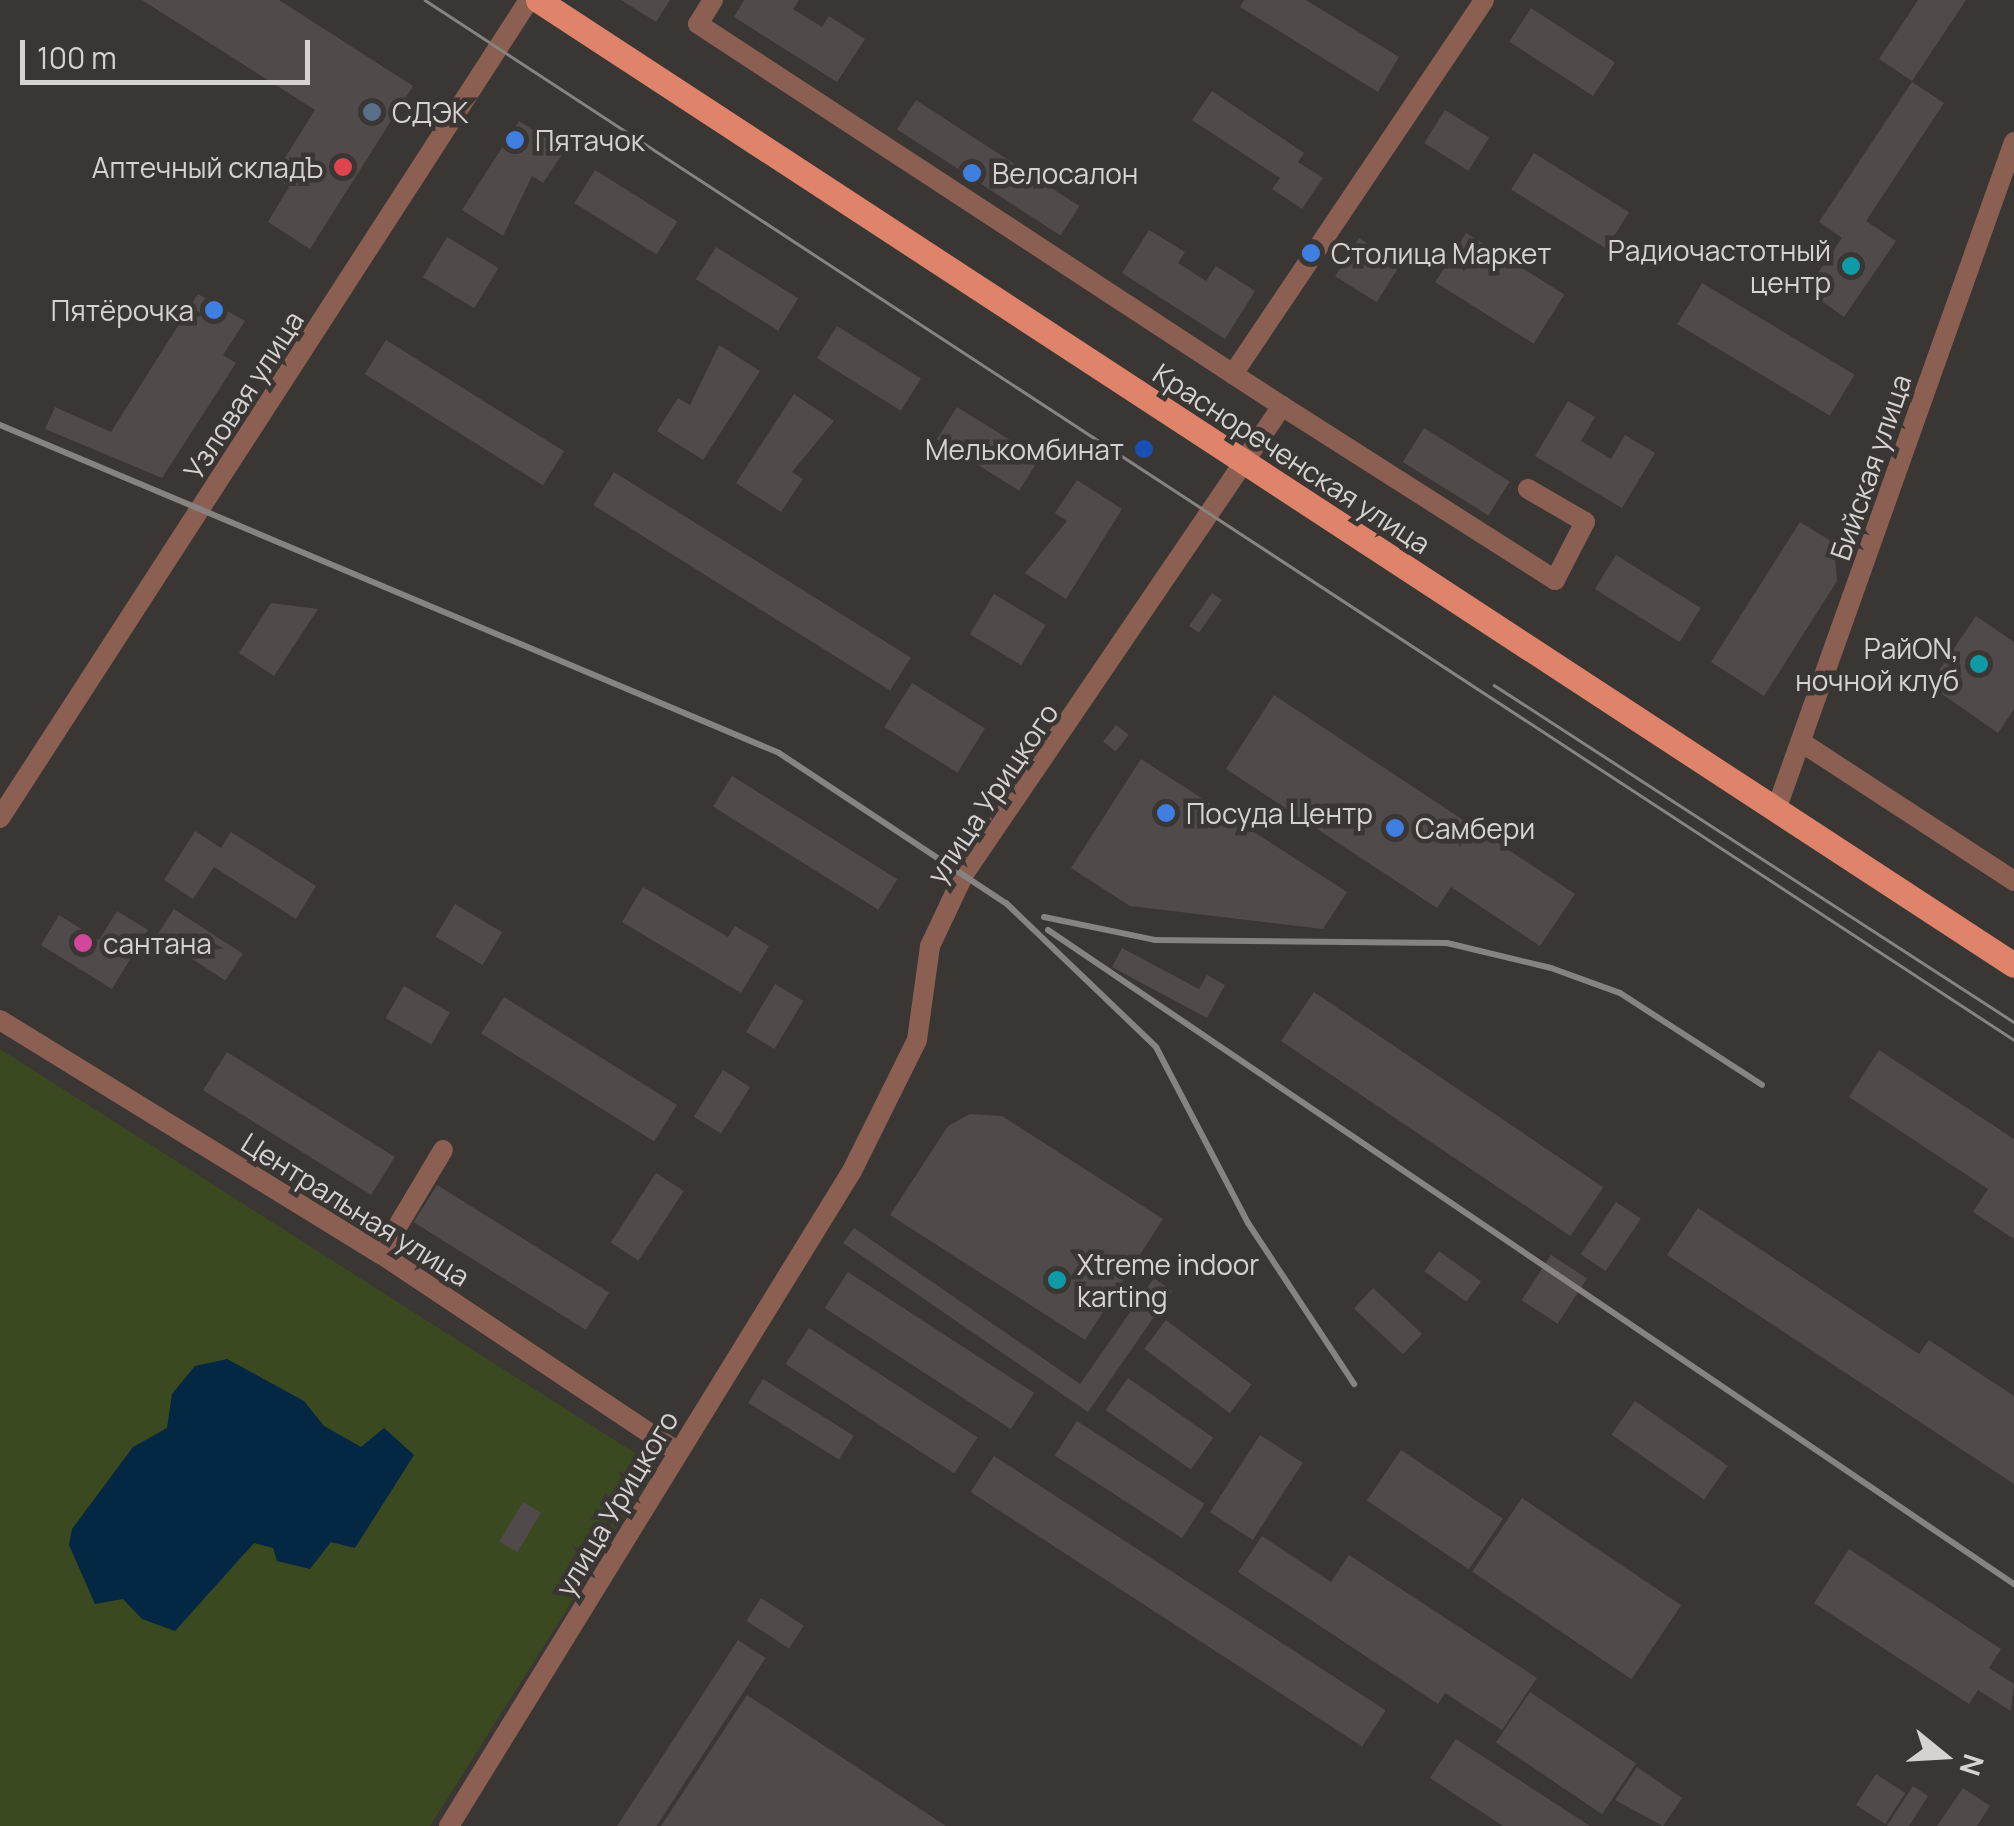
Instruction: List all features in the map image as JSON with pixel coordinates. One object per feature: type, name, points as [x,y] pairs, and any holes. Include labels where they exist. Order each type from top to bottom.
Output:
[{"type":"main road","name":"Краснореченская улица","points":[[538,0],[2014,964]]},
{"type":"street","name":"Узловая улица","points":[[0,818],[530,0]]},
{"type":"street","points":[[713,0],[698,24],[1555,580],[1585,522],[1528,489]]},
{"type":"street","points":[[1232,374],[1484,0]]},
{"type":"street","name":"Бийская улица","points":[[1776,810],[1804,744],[2014,142]]},
{"type":"street","name":"улица Урицкого","points":[[449,1826],[852,1170],[917,1040],[930,946],[964,874],[1282,406]]},
{"type":"street","points":[[1804,744],[2014,882]]},
{"type":"street","name":"Центральная улица","points":[[0,1020],[380,1254],[678,1452]]},
{"type":"street","points":[[380,1254],[443,1150]]},
{"type":"green space","points":[[0,1049],[657,1467],[430,1826],[0,1826]]},
{"type":"water","points":[[227,1359],[304,1401],[324,1426],[361,1447],[384,1428],[414,1455],[355,1548],[331,1542],[310,1569],[277,1561],[273,1548],[254,1543],[175,1631],[142,1619],[123,1599],[95,1604],[69,1545],[72,1529],[133,1447],[167,1428],[172,1394],[195,1366]]},
{"type":"building","points":[[142,0],[279,0],[413,86],[310,249],[268,222],[289,187],[273,177],[315,110]]},
{"type":"building","points":[[621,0],[670,0],[656,22]]},
{"type":"building","points":[[744,0],[799,0],[793,9],[822,27],[829,16],[865,39],[837,82],[734,17]]},
{"type":"building","points":[[1244,0],[1306,0],[1399,57],[1378,92],[1240,7]]},
{"type":"building","points":[[1918,0],[1966,0],[1912,81],[1879,59]]},
{"type":"building","points":[[1531,8],[1615,62],[1593,96],[1509,42]]},
{"type":"building","points":[[1912,82],[1944,103],[1866,221],[1896,241],[1844,317],[1806,290],[1842,238],[1819,222]]},
{"type":"building","points":[[1212,91],[1304,153],[1298,162],[1323,178],[1302,209],[1272,189],[1280,178],[1192,120]]},
{"type":"building","points":[[916,100],[1080,206],[1060,236],[897,129]]},
{"type":"building","points":[[1445,110],[1489,138],[1468,171],[1424,143]]},
{"type":"building","points":[[519,121],[565,150],[543,183],[532,176],[503,236],[462,210]]},
{"type":"building","points":[[1534,153],[1629,212],[1606,249],[1511,189]]},
{"type":"building","points":[[595,170],[677,221],[657,254],[574,203]]},
{"type":"building","points":[[1149,230],[1185,252],[1178,263],[1206,281],[1216,266],[1255,291],[1225,339],[1122,273]]},
{"type":"building","points":[[1466,233],[1564,294],[1534,344],[1435,282]]},
{"type":"building","points":[[447,237],[498,268],[474,308],[423,277]]},
{"type":"building","points":[[1359,238],[1401,264],[1377,302],[1335,276]]},
{"type":"building","points":[[716,247],[798,298],[778,331],[696,279]]},
{"type":"building","points":[[1702,283],[1855,375],[1830,416],[1677,324]]},
{"type":"building","points":[[198,294],[245,321],[223,355],[236,363],[162,478],[45,429],[55,407],[111,432]]},
{"type":"building","points":[[837,326],[921,378],[901,411],[817,358]]},
{"type":"building","points":[[386,340],[564,451],[543,485],[365,374]]},
{"type":"building","points":[[719,345],[760,371],[703,460],[657,431],[678,398],[690,405]]},
{"type":"building","points":[[794,394],[834,421],[792,472],[803,479],[781,512],[736,483]]},
{"type":"building","points":[[1568,401],[1595,417],[1581,441],[1611,459],[1625,435],[1655,453],[1622,508],[1535,456]]},
{"type":"building","points":[[957,407],[1039,458],[1019,491],[937,439]]},
{"type":"building","points":[[1424,428],[1510,482],[1488,515],[1403,462]]},
{"type":"building","points":[[614,472],[911,657],[890,691],[593,505]]},
{"type":"building","points":[[1077,480],[1122,509],[1066,599],[1025,573],[1067,521],[1055,513]]},
{"type":"building","points":[[1800,522],[1834,543],[1837,581],[1764,696],[1711,662]]},
{"type":"building","points":[[1616,555],[1701,608],[1680,642],[1595,589]]},
{"type":"building","points":[[1212,593],[1222,600],[1199,633],[1189,626]]},
{"type":"building","points":[[994,594],[1045,625],[1021,665],[970,634]]},
{"type":"building","points":[[271,603],[318,609],[274,676],[239,653]]},
{"type":"building","name":"РайON, ночной клуб","points":[[1976,616],[2014,642],[2014,709],[1998,733],[1929,685]]},
{"type":"building","points":[[912,683],[985,729],[957,773],[884,727]]},
{"type":"building","name":"Самбери","points":[[1274,695],[1575,894],[1540,946],[1451,887],[1437,908],[1226,769]]},
{"type":"building","points":[[1116,725],[1129,735],[1116,751],[1103,742]]},
{"type":"building","name":"Посуда Центр","points":[[1141,759],[1347,892],[1323,929],[1130,906],[1071,868]]},
{"type":"building","points":[[732,776],[897,879],[878,910],[713,807]]},
{"type":"building","points":[[195,831],[221,848],[231,832],[316,886],[296,919],[214,867],[193,899],[164,880]]},
{"type":"building","points":[[643,887],[728,937],[735,926],[769,946],[741,993],[622,922]]},
{"type":"building","points":[[455,904],[502,932],[483,965],[435,937]]},
{"type":"building","points":[[174,909],[243,954],[225,980],[157,936]]},
{"type":"building","points":[[117,911],[148,930],[112,989],[41,945],[59,915],[99,940]]},
{"type":"building","points":[[1122,948],[1199,989],[1207,975],[1225,985],[1207,1018],[1112,967]]},
{"type":"building","points":[[775,984],[803,1001],[774,1049],[746,1032]]},
{"type":"building","points":[[404,986],[450,1012],[431,1045],[386,1018]]},
{"type":"building","points":[[1314,992],[1603,1187],[1570,1236],[1281,1041]]},
{"type":"building","points":[[504,997],[677,1105],[654,1142],[481,1033]]},
{"type":"building","points":[[1879,1050],[2014,1139],[2014,1239],[1973,1212],[1988,1189],[1849,1097]]},
{"type":"building","points":[[227,1052],[395,1157],[371,1195],[203,1090]]},
{"type":"building","points":[[723,1070],[750,1087],[721,1134],[694,1117]]},
{"type":"building","name":"Xtreme indoor karting","points":[[970,1114],[1002,1116],[1163,1219],[1085,1340],[890,1215],[948,1126]]},
{"type":"building","points":[[656,1173],[684,1191],[638,1261],[611,1243]]},
{"type":"building","points":[[437,1185],[609,1293],[586,1330],[414,1222]]},
{"type":"building","points":[[1616,1202],[1641,1219],[1606,1271],[1581,1254]]},
{"type":"building","points":[[1698,1208],[1919,1354],[1929,1340],[2014,1396],[2014,1484],[1667,1255]]},
{"type":"building","points":[[854,1228],[1080,1384],[1154,1278],[1172,1291],[1088,1412],[843,1243]]},
{"type":"building","points":[[1439,1251],[1481,1282],[1466,1302],[1424,1271]]},
{"type":"building","points":[[1551,1255],[1587,1278],[1558,1324],[1522,1300]]},
{"type":"building","points":[[848,1272],[1034,1393],[1011,1429],[825,1308]]},
{"type":"building","points":[[1373,1288],[1422,1334],[1403,1354],[1354,1308]]},
{"type":"building","points":[[1166,1320],[1251,1384],[1230,1413],[1144,1349]]},
{"type":"building","points":[[809,1328],[978,1437],[954,1474],[786,1364]]},
{"type":"building","points":[[1128,1378],[1213,1438],[1191,1470],[1106,1410]]},
{"type":"building","points":[[763,1379],[854,1436],[839,1459],[748,1403]]},
{"type":"building","points":[[1635,1401],[1728,1466],[1704,1499],[1611,1435]]},
{"type":"building","points":[[1077,1421],[1204,1504],[1182,1538],[1055,1455]]},
{"type":"building","points":[[1260,1435],[1303,1463],[1253,1540],[1210,1512]]},
{"type":"building","points":[[1401,1450],[1503,1519],[1469,1569],[1367,1501]]},
{"type":"building","points":[[994,1456],[1386,1710],[1362,1746],[971,1492]]},
{"type":"building","points":[[1522,1498],[1681,1605],[1631,1679],[1472,1572]]},
{"type":"building","points":[[523,1502],[541,1513],[517,1552],[499,1541]]},
{"type":"building","points":[[1262,1536],[1331,1582],[1349,1555],[1537,1678],[1502,1730],[1445,1693],[1438,1704],[1238,1572]]},
{"type":"building","points":[[1849,1549],[2001,1649],[1989,1668],[2014,1684],[2011,1711],[1978,1690],[1969,1704],[1814,1603]]},
{"type":"building","points":[[761,1598],[804,1626],[789,1648],[746,1621]]},
{"type":"building","points":[[738,1640],[766,1658],[657,1826],[617,1826]]},
{"type":"building","points":[[1530,1692],[1636,1764],[1602,1814],[1496,1743]]},
{"type":"building","points":[[747,1695],[946,1826],[661,1826]]},
{"type":"building","points":[[1456,1739],[1590,1826],[1503,1826],[1430,1778]]},
{"type":"building","points":[[1637,1767],[1682,1798],[1663,1826],[1615,1800]]},
{"type":"building","points":[[1876,1774],[1905,1793],[1885,1824],[1856,1805]]},
{"type":"building","points":[[1913,1786],[1928,1796],[1909,1826],[1887,1826]]},
{"type":"building","points":[[1963,1788],[1990,1806],[1977,1826],[1937,1826]]},
{"type":"tram line","points":[[425,0],[2014,1040]]},
{"type":"tram line","points":[[1494,685],[2014,1022]]},
{"type":"railway","points":[[0,425],[779,753],[1006,903],[1156,1047],[1248,1223],[1354,1384]]},
{"type":"railway","points":[[1044,917],[1155,940],[1447,943],[1551,968],[1620,993],[1762,1085]]},
{"type":"railway","points":[[1048,930],[2014,1584]]},
{"type":"place","name":"СДЭК","points":[[372,112]]},
{"type":"place","name":"Пятачок","points":[[515,140]]},
{"type":"place","name":"Аптечный складЪ","points":[[343,167]]},
{"type":"place","name":"Велосалон","points":[[972,173]]},
{"type":"place","name":"Столица Маркет","points":[[1311,253]]},
{"type":"place","name":"Радиочастотный центр","points":[[1851,266]]},
{"type":"place","name":"Пятёрочка","points":[[214,310]]},
{"type":"place","name":"Мелькомбинат","points":[[1144,449]]},
{"type":"place","name":"РайON, ночной клуб","points":[[1979,664]]},
{"type":"place","name":"Посуда Центр","points":[[1166,813]]},
{"type":"place","name":"Самбери","points":[[1395,828]]},
{"type":"place","name":"сантана","points":[[83,943]]},
{"type":"place","name":"Xtreme indoor karting","points":[[1057,1280]]}]
